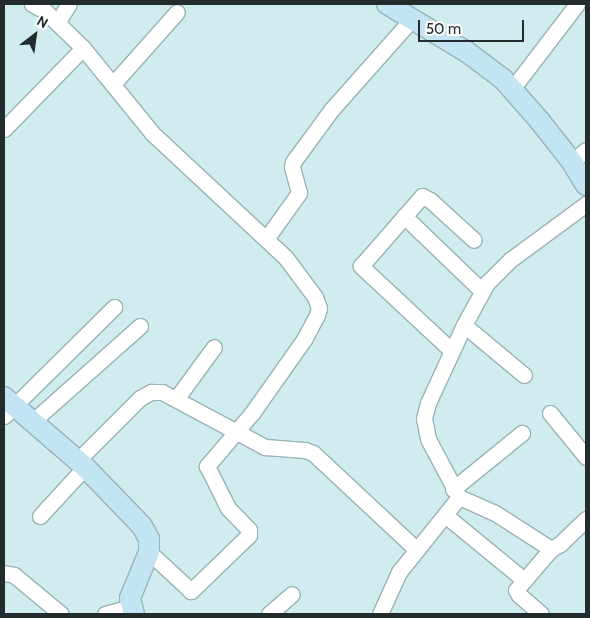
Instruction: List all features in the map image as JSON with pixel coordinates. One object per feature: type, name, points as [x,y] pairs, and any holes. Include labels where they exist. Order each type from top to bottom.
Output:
[{"type":"street","points":[[32,4],[45,11],[83,48],[152,133],[286,258],[315,297],[319,312],[305,338],[237,432],[210,462],[207,468],[228,508],[249,530],[249,535],[191,591],[149,552]]},
{"type":"street","points":[[57,23],[70,4]]},
{"type":"street","points":[[387,4],[467,52],[503,79],[579,156],[586,185]]},
{"type":"street","points":[[512,89],[577,4]]},
{"type":"street","points":[[113,84],[177,12]]},
{"type":"street","points":[[266,239],[299,194],[292,167],[293,162],[332,109],[411,20]]},
{"type":"street","points":[[4,129],[83,48]]},
{"type":"street","points":[[452,351],[361,267],[362,263],[420,197],[424,196],[474,240]]},
{"type":"street","points":[[551,549],[491,510],[456,493],[428,438],[424,418],[428,402],[482,291],[510,260],[586,204]]},
{"type":"street","points":[[404,216],[482,291]]},
{"type":"street","points":[[104,614],[132,611],[131,593],[149,552],[149,539],[142,526],[81,463],[33,421],[7,406],[114,307]]},
{"type":"street","points":[[464,325],[524,376]]},
{"type":"street","points":[[33,421],[140,326]]},
{"type":"street","points":[[176,399],[214,346]]},
{"type":"street","points":[[40,516],[81,463],[145,394],[156,391],[176,399],[265,447],[305,450],[313,453],[416,549]]},
{"type":"street","points":[[550,414],[586,457]]},
{"type":"street","points":[[380,614],[395,578],[416,549],[445,515],[456,493],[522,433]]},
{"type":"street","points":[[445,515],[524,580]]},
{"type":"street","points":[[541,614],[516,592],[551,549],[557,547],[586,519]]},
{"type":"street","points":[[4,573],[14,575],[61,614]]},
{"type":"street","points":[[269,614],[292,594]]}]
